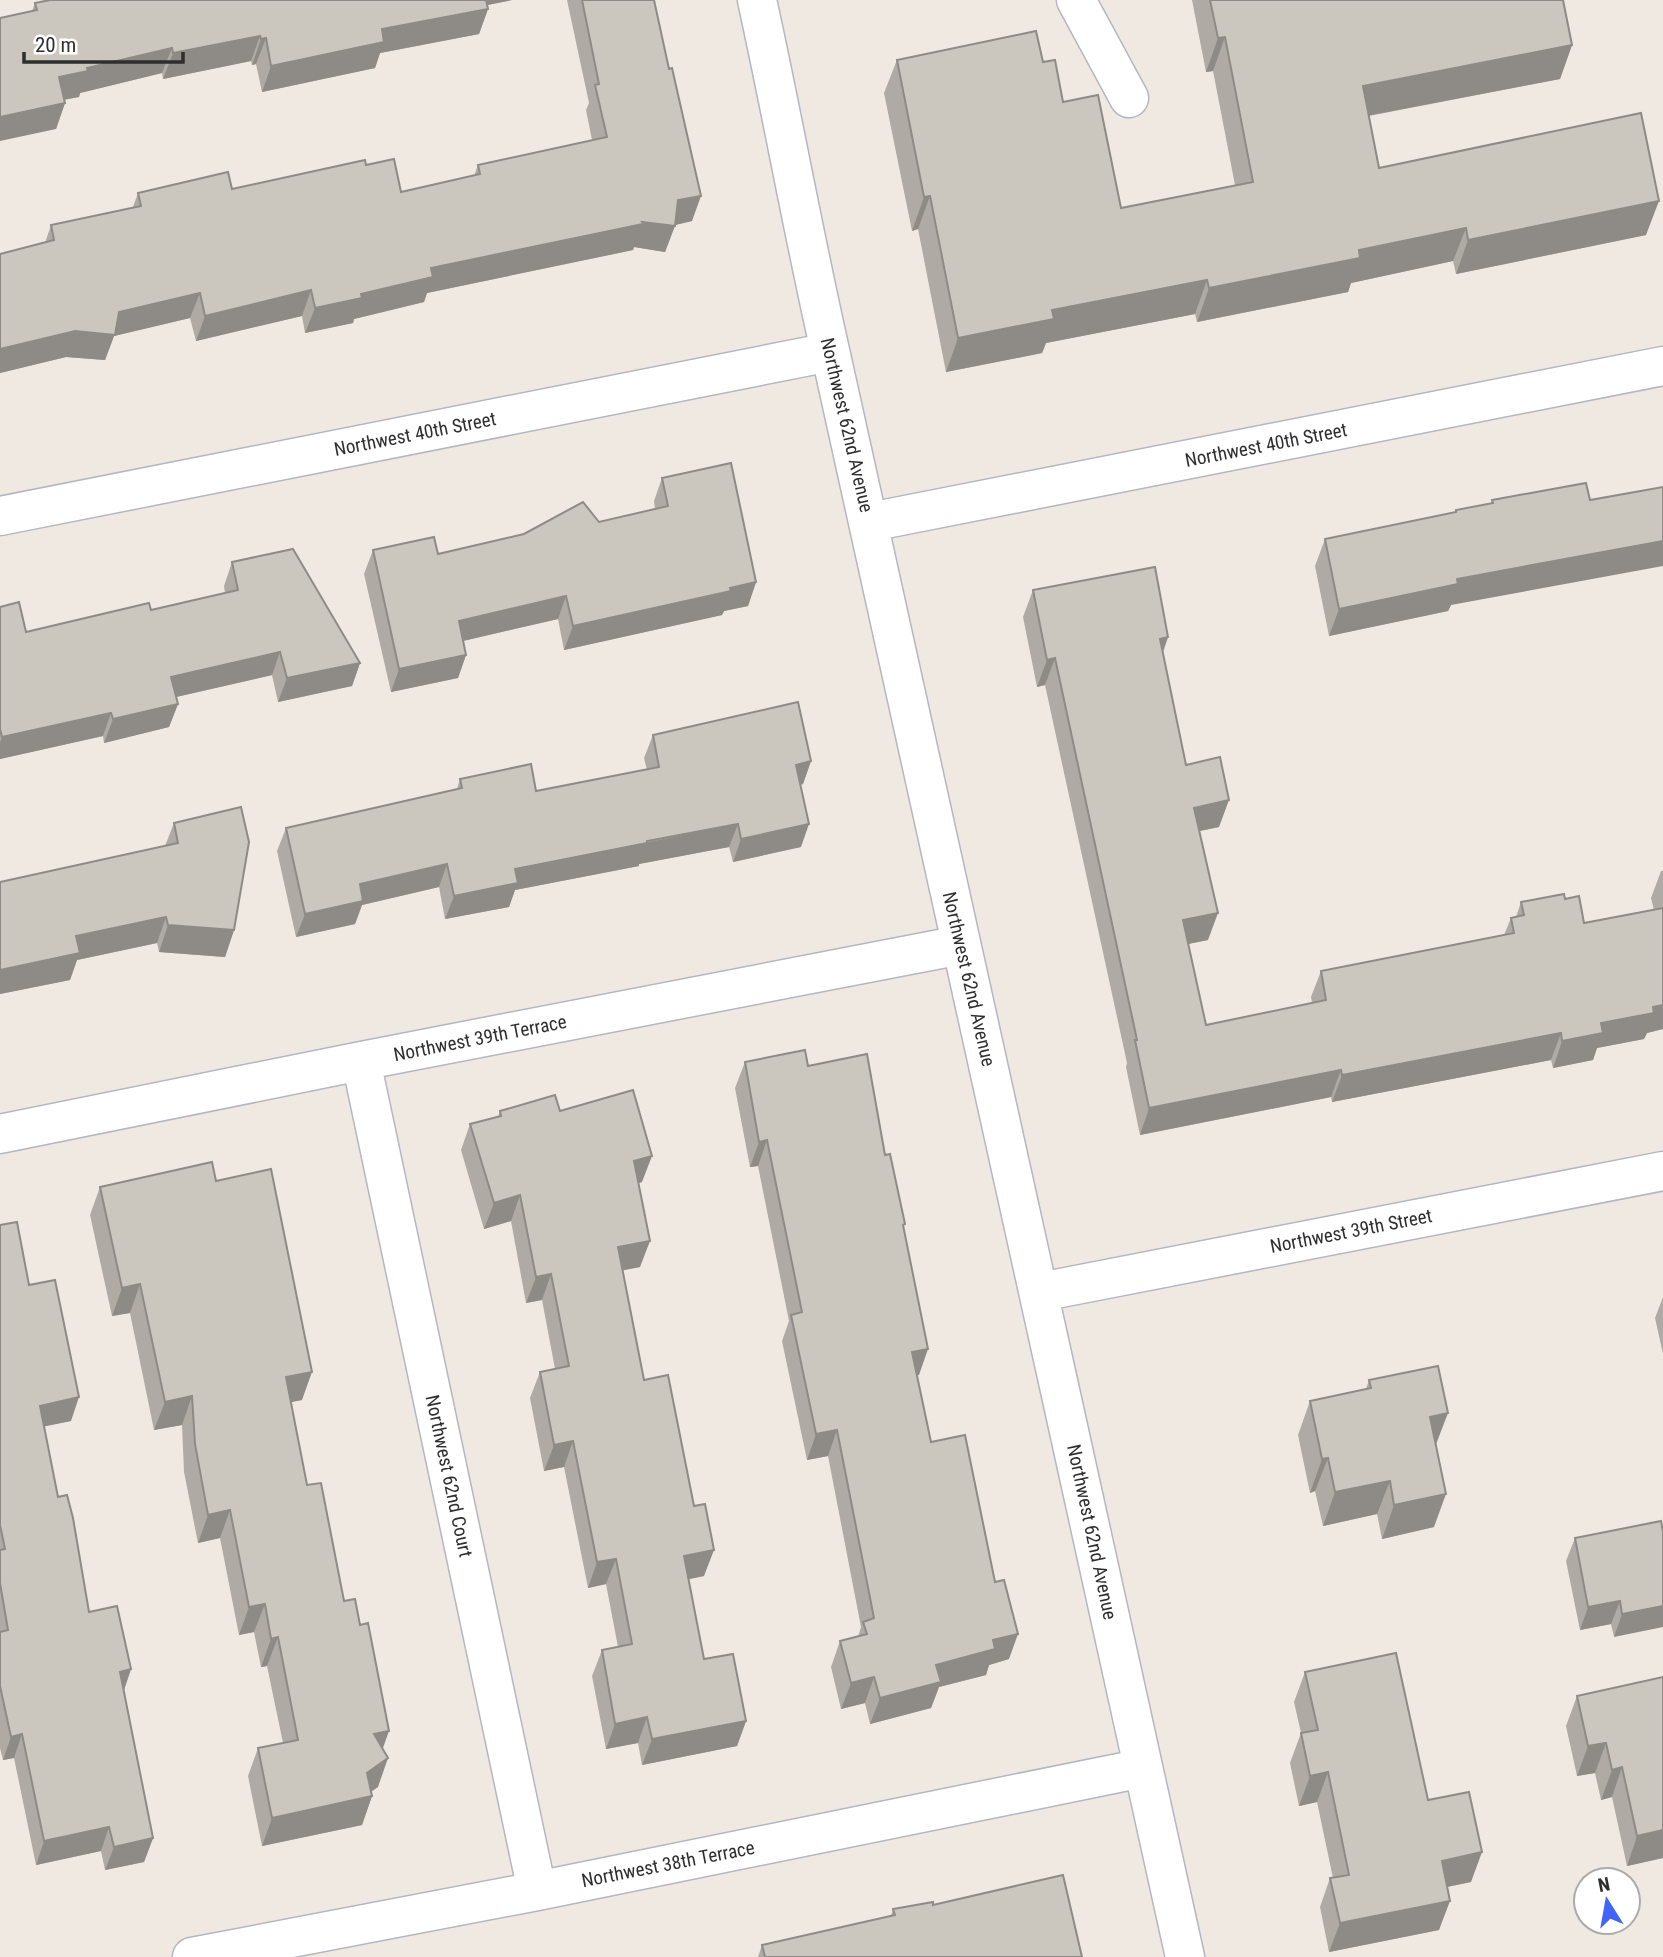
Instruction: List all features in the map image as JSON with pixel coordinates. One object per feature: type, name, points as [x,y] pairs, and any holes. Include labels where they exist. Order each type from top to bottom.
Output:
[{"type":"street","points":[[1076,0],[1129,98]]},
{"type":"street","name":"Northwest 62nd Avenue","points":[[768,2],[830,352],[870,522],[1185,1957]]},
{"type":"street","name":"Northwest 40th Street","points":[[0,516],[830,352]]},
{"type":"street","name":"Northwest 40th Street","points":[[870,522],[1663,366]]},
{"type":"street","name":"Northwest 39th Terrace","points":[[0,1134],[961,945]]},
{"type":"street","name":"Northwest 62nd Court","points":[[361,1061],[537,1891]]},
{"type":"street","name":"Northwest 39th Street","points":[[1040,1292],[1663,1171]]},
{"type":"street","name":"Northwest 38th Terrace","points":[[192,1957],[537,1891],[1143,1768]]},
{"type":"building","points":[[50,0],[486,0],[488,9],[382,29],[384,42],[271,66],[266,38],[261,39],[260,36],[173,53],[172,48],[59,77],[65,103],[0,117],[0,18],[37,10],[35,3]]},
{"type":"building","points":[[582,0],[654,0],[701,196],[678,200],[675,226],[642,222],[643,224],[431,268],[433,277],[361,294],[362,298],[315,308],[311,290],[205,316],[200,293],[119,312],[115,335],[75,331],[0,349],[0,254],[54,240],[51,225],[141,206],[138,193],[228,172],[232,189],[365,160],[366,165],[394,159],[401,192],[480,174],[478,165],[607,137],[595,85],[599,84]]},
{"type":"building","points":[[1210,0],[1563,0],[1572,45],[1363,86],[1379,168],[1641,113],[1659,201],[1468,240],[1466,228],[1359,250],[1360,258],[1209,288],[1207,280],[1052,310],[1054,319],[958,338],[930,196],[924,197],[897,60],[1036,31],[1043,62],[1055,60],[1063,102],[1098,95],[1121,208],[1253,182],[1225,37],[1218,38]]},
{"type":"building","points":[[731,463],[756,582],[730,588],[731,591],[573,626],[566,596],[459,621],[466,655],[399,669],[373,550],[434,537],[438,554],[524,534],[583,502],[599,522],[668,506],[662,478]]},
{"type":"building","points":[[1586,483],[1590,500],[1663,487],[1663,541],[1457,579],[1458,584],[1339,609],[1325,539],[1456,512],[1493,503],[1492,500]]},
{"type":"building","points":[[293,549],[360,663],[287,678],[280,652],[171,677],[178,704],[113,719],[111,713],[2,737],[0,607],[19,602],[26,632],[149,603],[151,610],[238,590],[232,562]]},
{"type":"building","points":[[1155,567],[1168,637],[1160,639],[1186,765],[1220,757],[1229,800],[1194,808],[1218,913],[1183,920],[1206,1025],[1326,1000],[1321,971],[1514,933],[1511,918],[1524,915],[1521,902],[1564,894],[1565,899],[1579,896],[1584,923],[1663,908],[1663,1005],[1653,1007],[1654,1013],[1601,1023],[1603,1033],[1562,1041],[1561,1033],[1342,1075],[1341,1070],[1149,1108],[1137,1040],[1055,658],[1047,660],[1033,590]]},
{"type":"building","points":[[798,702],[811,761],[796,765],[809,824],[741,839],[738,824],[647,841],[515,869],[518,883],[454,896],[447,864],[360,884],[363,901],[305,914],[286,828],[462,788],[460,779],[531,764],[536,791],[659,767],[653,735]]},
{"type":"building","points":[[241,807],[249,842],[234,930],[168,925],[166,917],[76,936],[80,953],[0,970],[0,882],[178,843],[174,823]]},
{"type":"building","points":[[805,1050],[808,1066],[867,1054],[885,1155],[890,1154],[928,1349],[912,1352],[931,1442],[965,1435],[995,1582],[1004,1580],[1018,1634],[993,1640],[995,1649],[936,1665],[941,1682],[880,1698],[874,1677],[851,1683],[840,1641],[867,1634],[863,1622],[874,1618],[837,1430],[816,1434],[791,1315],[802,1312],[767,1140],[759,1142],[745,1062]]},
{"type":"building","points":[[633,1090],[652,1156],[634,1161],[650,1241],[618,1247],[644,1380],[668,1375],[694,1506],[705,1504],[714,1550],[684,1556],[704,1659],[733,1654],[746,1721],[652,1739],[647,1717],[615,1724],[602,1650],[632,1644],[616,1559],[597,1562],[573,1441],[554,1445],[540,1372],[569,1366],[551,1274],[536,1277],[520,1195],[494,1203],[470,1124],[501,1116],[500,1111],[555,1095],[560,1111]]},
{"type":"building","points":[[212,1162],[216,1181],[271,1169],[312,1372],[286,1377],[307,1485],[321,1483],[344,1601],[355,1599],[360,1625],[368,1623],[389,1731],[374,1734],[388,1758],[367,1773],[372,1796],[272,1818],[258,1748],[298,1740],[278,1637],[271,1639],[265,1604],[249,1607],[230,1510],[208,1515],[195,1444],[192,1396],[165,1402],[140,1284],[122,1288],[100,1187]]},
{"type":"building","points":[[17,1222],[29,1285],[55,1280],[79,1397],[40,1406],[58,1497],[67,1495],[89,1612],[117,1606],[131,1669],[120,1672],[153,1838],[114,1847],[109,1827],[44,1841],[22,1734],[11,1737],[0,1686],[0,1632],[8,1630],[0,1583],[0,1550],[5,1549],[0,1525],[0,1225]]},
{"type":"building","points":[[1438,1366],[1448,1413],[1430,1417],[1446,1494],[1394,1505],[1390,1481],[1335,1492],[1328,1458],[1322,1459],[1310,1401],[1371,1388],[1369,1380]]},
{"type":"building","points":[[1661,1521],[1663,1606],[1622,1614],[1620,1601],[1588,1607],[1575,1538]]},
{"type":"building","points":[[1396,1653],[1428,1800],[1469,1792],[1482,1852],[1442,1861],[1450,1901],[1340,1923],[1330,1878],[1349,1875],[1328,1772],[1310,1776],[1301,1733],[1318,1730],[1305,1672]]},
{"type":"building","points":[[1663,1677],[1663,1830],[1637,1836],[1622,1767],[1612,1770],[1606,1743],[1588,1746],[1577,1696]]},
{"type":"building","points":[[1063,1875],[1082,1957],[765,1957],[762,1945],[895,1915],[893,1909],[933,1902],[933,1905]]}]
